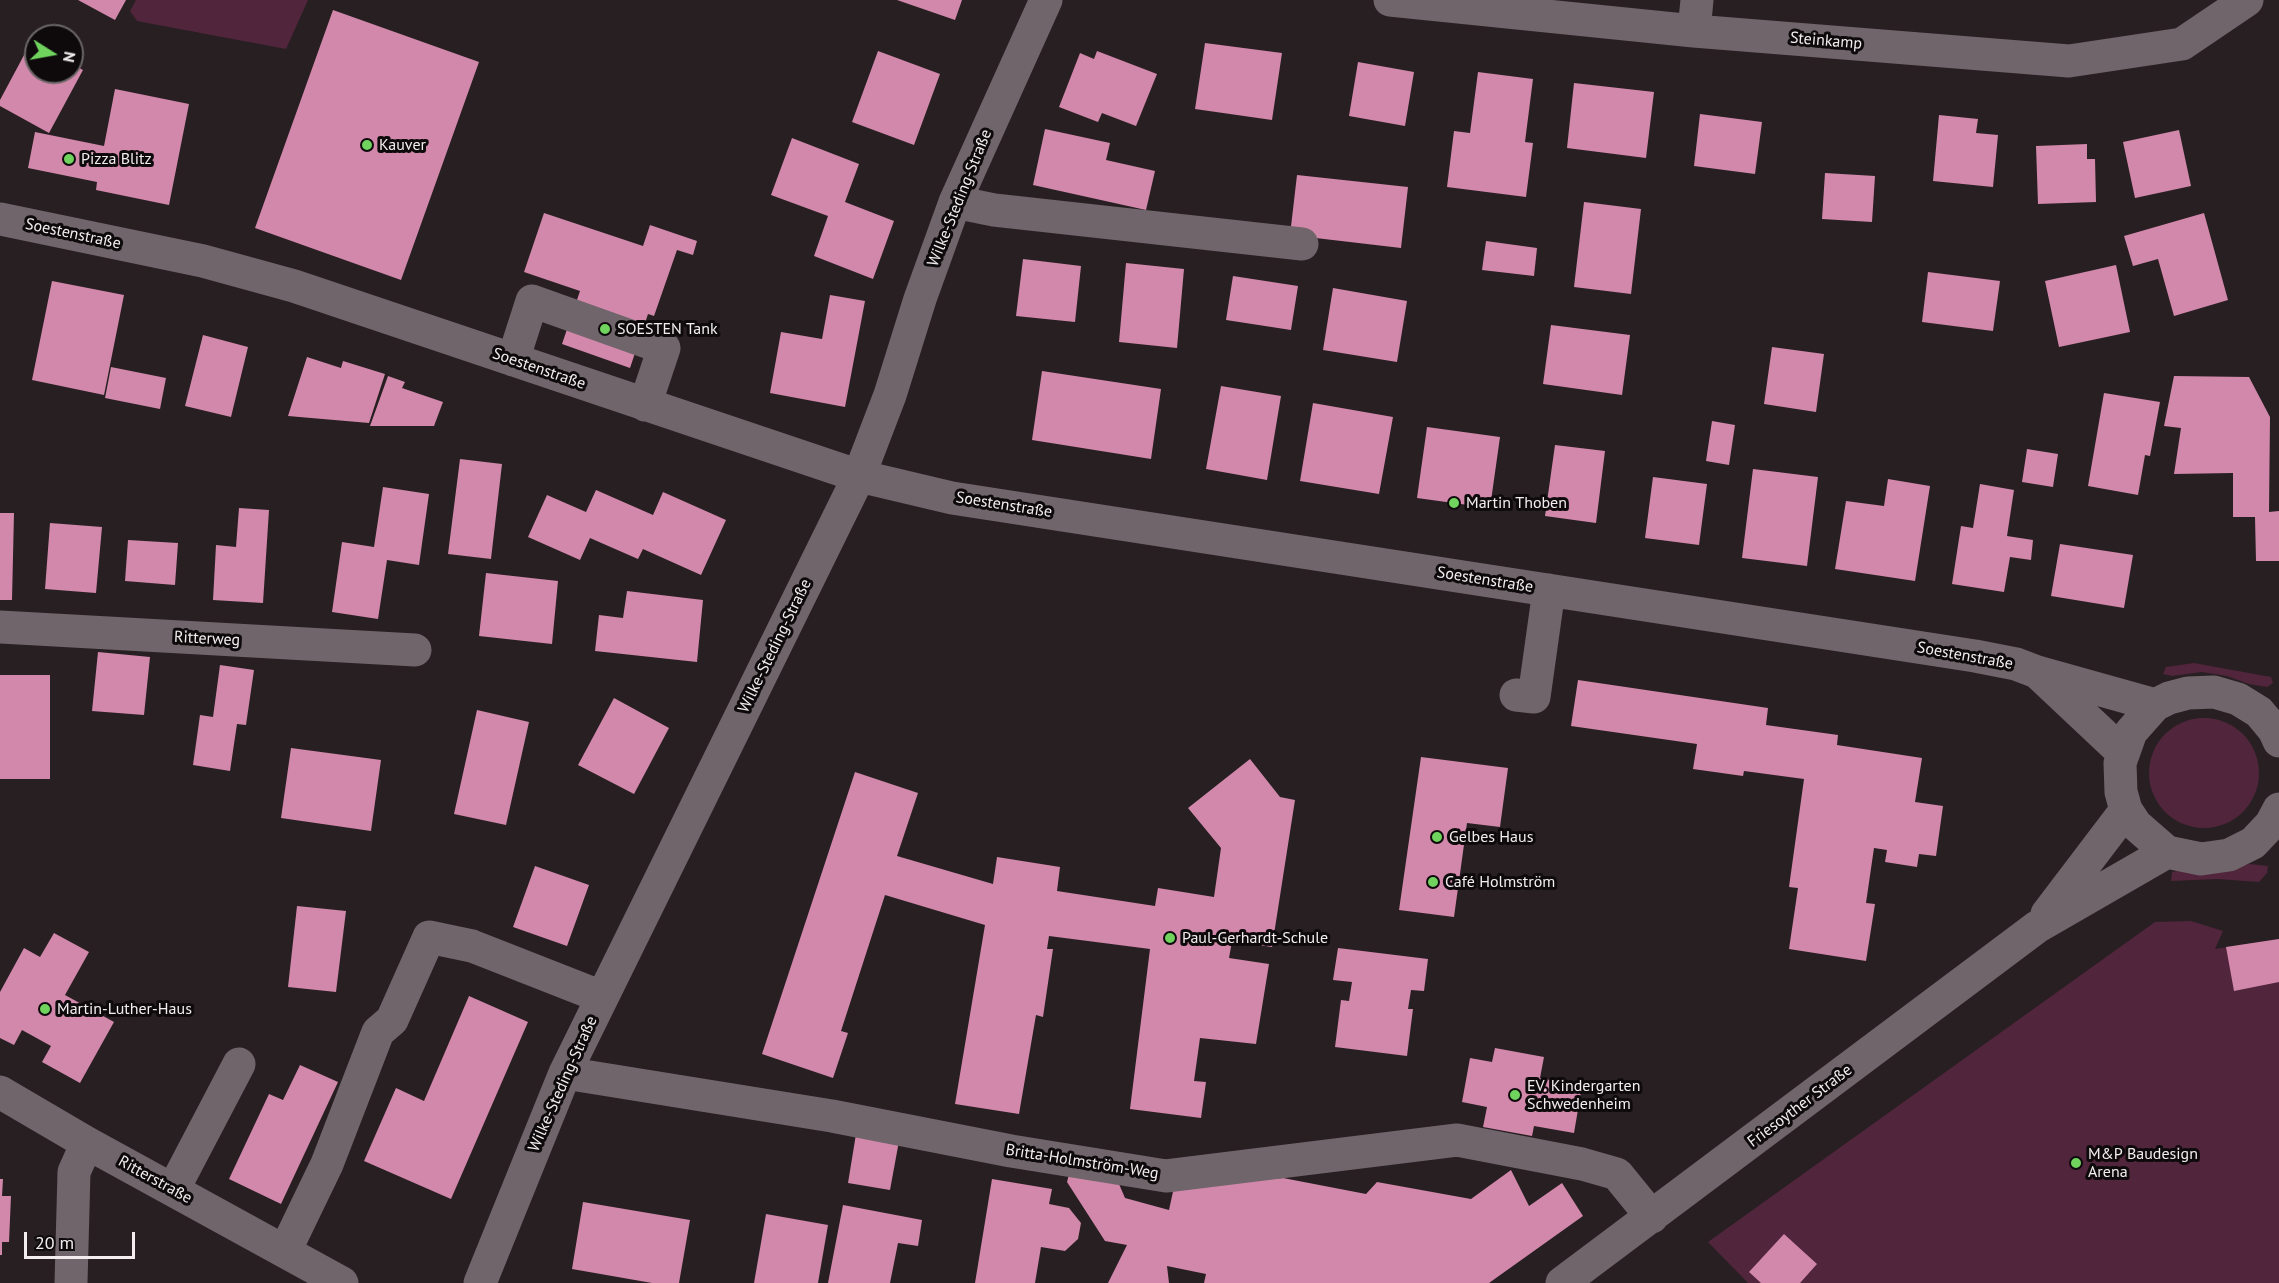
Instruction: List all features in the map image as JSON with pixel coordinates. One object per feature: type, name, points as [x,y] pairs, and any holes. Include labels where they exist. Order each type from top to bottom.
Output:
[{"type":"street","name":"Wilke-Steding-Straße","points":[[480,1283],[565,1073],[859,476],[890,395],[920,299],[955,202],[1046,0]]},
{"type":"street","name":"Steinkamp","points":[[1390,0],[1696,15],[2069,61],[2182,44],[2247,0]]},
{"type":"street","points":[[955,202],[994,210],[1302,244]]},
{"type":"street","name":"Soestenstraße","points":[[0,219],[203,261],[294,286],[859,476],[952,498],[2016,664],[2155,705]]},
{"type":"street","points":[[513,360],[532,301],[664,348],[645,405]]},
{"type":"street","points":[[1516,695],[1534,697],[1549,590]]},
{"type":"street","name":"Ritterweg","points":[[0,627],[415,650]]},
{"type":"street","name":"Soestenstraße","points":[[2037,672],[2122,752]]},
{"type":"street","points":[[2279,741],[2269,709],[2214,692],[2188,693],[2155,705],[2131,732],[2120,763],[2121,792],[2126,810],[2136,825],[2168,852],[2201,859],[2266,847],[2271,824],[2279,809]]},
{"type":"street","name":"Friesoyther Straße","points":[[2037,927],[2126,810]]},
{"type":"street","name":"Friesoyther Straße","points":[[1562,1283],[2037,927],[2168,852]]},
{"type":"street","points":[[285,1251],[327,1164],[378,1032],[392,1020],[429,938],[472,946],[602,998]]},
{"type":"street","points":[[173,1190],[239,1064]]},
{"type":"street","name":"Britta-Holmström-Weg","points":[[565,1073],[832,1116],[1011,1152],[1166,1176],[1457,1140],[1582,1164],[1617,1174],[1652,1217]]},
{"type":"street","name":"Ritterstraße","points":[[0,1092],[87,1143],[342,1283]]},
{"type":"street","points":[[71,1283],[74,1172],[87,1143]]},
{"type":"shaded area","points":[[136,0],[308,0],[286,49],[137,21],[130,11]]},
{"type":"shaded area","points":[[2194,663],[2271,677],[2273,683],[2267,687],[2202,672],[2172,676],[2163,674],[2166,667]]},
{"type":"shaded area","points":[[2204,718],[2225,722],[2243,734],[2255,752],[2259,773],[2255,794],[2243,812],[2225,824],[2204,828],[2183,824],[2165,812],[2153,794],[2149,773],[2153,752],[2165,734],[2183,722]]},
{"type":"shaded area","points":[[2250,864],[2268,866],[2267,873],[2259,882],[2217,879],[2171,881],[2172,872],[2188,869],[2212,870]]},
{"type":"shaded area","name":"M&P Baudesign Arena","points":[[2191,921],[2223,931],[2215,949],[2279,939],[2279,1283],[1748,1283],[1708,1242],[2155,922]]},
{"type":"building","points":[[78,0],[126,0],[115,20]]},
{"type":"building","points":[[897,0],[962,0],[955,20]]},
{"type":"building","name":"Kauver","points":[[333,10],[479,62],[401,280],[255,228]]},
{"type":"building","points":[[1205,43],[1282,53],[1272,120],[1195,109]]},
{"type":"building","points":[[878,51],[940,74],[914,145],[852,122]]},
{"type":"building","points":[[1097,51],[1157,74],[1136,126],[1102,113],[1098,122],[1059,107],[1080,53],[1094,59]]},
{"type":"building","points":[[24,55],[24,84],[75,84],[49,133],[0,106],[0,100]]},
{"type":"building","points":[[1358,62],[1414,72],[1405,126],[1349,116]]},
{"type":"building","points":[[1478,72],[1533,79],[1525,142],[1533,143],[1526,197],[1447,187],[1454,131],[1470,133]]},
{"type":"building","points":[[1574,83],[1654,92],[1646,158],[1567,148]]},
{"type":"building","points":[[115,89],[189,104],[169,205],[96,190],[97,182],[28,168],[35,132],[104,146]]},
{"type":"building","points":[[1700,114],[1762,122],[1755,174],[1694,166]]},
{"type":"building","points":[[1939,115],[1978,119],[1976,133],[1998,135],[1993,187],[1933,181]]},
{"type":"building","points":[[1045,129],[1110,143],[1106,160],[1155,171],[1146,210],[1033,185]]},
{"type":"building","points":[[2179,130],[2191,186],[2135,198],[2123,142]]},
{"type":"building","points":[[792,138],[859,164],[845,202],[894,221],[873,279],[814,256],[828,216],[771,195]]},
{"type":"building","points":[[2087,144],[2087,159],[2095,159],[2096,202],[2038,204],[2036,146]]},
{"type":"building","points":[[1825,173],[1875,176],[1872,222],[1822,219]]},
{"type":"building","points":[[1297,175],[1408,187],[1401,248],[1290,235]]},
{"type":"building","points":[[1584,202],[1641,209],[1631,294],[1574,287]]},
{"type":"building","points":[[544,213],[643,246],[650,225],[697,241],[693,255],[677,250],[654,316],[648,314],[630,368],[562,344],[580,291],[524,272]]},
{"type":"building","points":[[2204,213],[2228,300],[2174,316],[2158,259],[2133,266],[2124,236]]},
{"type":"building","points":[[1486,241],[1537,248],[1534,276],[1482,270]]},
{"type":"building","points":[[1023,259],[1081,266],[1075,322],[1016,316]]},
{"type":"building","points":[[1126,263],[1184,269],[1177,348],[1119,342]]},
{"type":"building","points":[[2116,265],[2130,332],[2059,347],[2045,281]]},
{"type":"building","points":[[1928,272],[2000,281],[1993,331],[1922,322]]},
{"type":"building","points":[[1233,276],[1298,286],[1291,330],[1226,320]]},
{"type":"building","points":[[52,281],[124,295],[104,395],[32,380]]},
{"type":"building","points":[[1333,288],[1407,301],[1397,362],[1323,350]]},
{"type":"building","points":[[830,295],[865,301],[845,407],[770,393],[781,332],[822,339]]},
{"type":"building","points":[[1551,325],[1630,335],[1622,395],[1543,384]]},
{"type":"building","points":[[203,335],[248,347],[231,417],[185,406]]},
{"type":"building","points":[[1772,347],[1824,354],[1816,412],[1764,404]]},
{"type":"building","points":[[307,357],[341,368],[343,361],[385,374],[369,423],[288,416]]},
{"type":"building","points":[[111,367],[166,378],[160,409],[105,398]]},
{"type":"building","points":[[1042,371],[1161,389],[1151,459],[1032,440]]},
{"type":"building","points":[[388,376],[405,382],[402,388],[443,402],[434,426],[370,426]]},
{"type":"building","points":[[2174,376],[2249,377],[2270,417],[2269,512],[2279,511],[2279,561],[2256,561],[2255,517],[2233,517],[2233,473],[2174,474],[2181,428],[2164,426]]},
{"type":"building","points":[[1221,386],[1281,396],[1267,480],[1206,469]]},
{"type":"building","points":[[2104,393],[2160,402],[2150,456],[2145,455],[2138,495],[2088,486]]},
{"type":"building","points":[[1313,403],[1393,417],[1379,494],[1300,481]]},
{"type":"building","points":[[1712,421],[1735,425],[1729,465],[1706,461]]},
{"type":"building","points":[[1427,427],[1500,437],[1490,508],[1417,498]]},
{"type":"building","points":[[1555,445],[1605,451],[1596,523],[1545,516]]},
{"type":"building","points":[[2027,449],[2058,454],[2053,487],[2022,482]]},
{"type":"building","points":[[460,459],[502,464],[491,559],[448,554]]},
{"type":"building","points":[[1753,469],[1818,477],[1807,566],[1742,558]]},
{"type":"building","points":[[1653,477],[1707,484],[1699,545],[1645,538]]},
{"type":"building","points":[[1888,479],[1930,486],[1915,581],[1835,569],[1846,501],[1884,506]]},
{"type":"building","points":[[1980,484],[2014,490],[2007,536],[2033,540],[2031,560],[2010,557],[2004,592],[1952,584],[1961,526],[1973,528]]},
{"type":"building","points":[[383,487],[429,494],[419,565],[387,560],[378,619],[332,612],[342,542],[374,547]]},
{"type":"building","points":[[596,490],[653,515],[663,492],[726,520],[701,575],[643,549],[638,559],[590,538],[580,560],[528,537],[547,495],[586,512]]},
{"type":"building","points":[[239,508],[269,510],[263,603],[213,600],[216,545],[236,547]]},
{"type":"building","points":[[0,513],[14,513],[12,600],[0,600]]},
{"type":"building","points":[[50,523],[102,527],[96,593],[45,589]]},
{"type":"building","points":[[128,540],[178,543],[175,585],[125,581]]},
{"type":"building","points":[[2060,544],[2133,555],[2124,608],[2051,596]]},
{"type":"building","points":[[486,573],[558,581],[552,644],[479,636]]},
{"type":"building","points":[[627,591],[703,600],[697,662],[595,651],[599,615],[623,618]]},
{"type":"building","points":[[98,652],[150,657],[144,715],[92,711]]},
{"type":"building","points":[[220,665],[254,670],[246,725],[237,724],[230,771],[193,765],[200,715],[213,717]]},
{"type":"building","points":[[0,675],[50,675],[50,779],[0,779]]},
{"type":"building","points":[[1578,680],[1768,708],[1766,725],[1838,735],[1837,745],[1922,758],[1915,802],[1943,806],[1936,856],[1919,854],[1917,867],[1885,862],[1887,850],[1874,848],[1866,903],[1875,904],[1866,961],[1789,949],[1798,888],[1789,887],[1804,779],[1744,771],[1743,776],[1693,769],[1697,744],[1571,726]]},
{"type":"building","points":[[614,698],[669,728],[634,794],[578,765]]},
{"type":"building","points":[[477,710],[529,722],[506,825],[454,814]]},
{"type":"building","points":[[291,748],[381,760],[371,831],[281,818]]},
{"type":"building","name":"Gelbes Haus","points":[[1421,757],[1508,768],[1500,827],[1467,823],[1454,917],[1399,910]]},
{"type":"building","name":"Paul-Gerhardt-Schule","points":[[1250,759],[1280,797],[1295,800],[1272,947],[1232,941],[1229,958],[1269,964],[1256,1044],[1200,1038],[1194,1081],[1206,1082],[1201,1118],[1130,1109],[1150,949],[1049,936],[1047,949],[1053,949],[1043,1017],[1036,1015],[1019,1114],[955,1104],[985,925],[885,895],[841,1031],[848,1033],[833,1078],[762,1054],[855,772],[918,793],[897,856],[993,884],[997,857],[1060,867],[1057,891],[1155,906],[1158,888],[1214,897],[1221,848],[1188,808]]},
{"type":"building","points":[[535,866],[589,885],[567,946],[513,927]]},
{"type":"building","points":[[297,906],[346,911],[336,992],[288,987]]},
{"type":"building","name":"Martin-Luther-Haus","points":[[54,933],[89,952],[65,995],[114,1022],[80,1083],[42,1062],[51,1046],[22,1030],[14,1045],[0,1038],[0,992],[24,948],[40,957]]},
{"type":"building","points":[[2279,939],[2279,982],[2234,991],[2226,947]]},
{"type":"building","points":[[1338,948],[1428,959],[1424,991],[1411,990],[1408,1009],[1413,1009],[1407,1056],[1335,1047],[1341,1000],[1349,1001],[1352,982],[1333,980]]},
{"type":"building","points":[[469,996],[528,1022],[451,1199],[364,1161],[396,1088],[424,1101]]},
{"type":"building","points":[[1495,1048],[1544,1057],[1540,1078],[1582,1086],[1574,1133],[1534,1126],[1532,1136],[1483,1127],[1487,1107],[1462,1102],[1470,1058],[1492,1062]]},
{"type":"building","points":[[300,1065],[338,1082],[281,1204],[229,1179],[269,1094],[283,1100]]},
{"type":"building","points":[[856,1134],[899,1141],[890,1190],[848,1183]]},
{"type":"building","points":[[1071,1167],[1116,1177],[1125,1198],[1169,1210],[1174,1187],[1283,1178],[1366,1194],[1377,1182],[1471,1199],[1511,1170],[1529,1206],[1562,1183],[1583,1216],[1489,1283],[1204,1283],[1206,1274],[1167,1266],[1169,1283],[1108,1283],[1127,1245],[1105,1241],[1067,1182]]},
{"type":"building","points":[[0,1179],[3,1179],[2,1196],[11,1196],[9,1242],[2,1242],[2,1255],[0,1255]]},
{"type":"building","points":[[992,1179],[1052,1189],[1049,1204],[1069,1208],[1081,1223],[1078,1239],[1065,1251],[1041,1247],[1035,1283],[975,1283]]},
{"type":"building","points":[[583,1202],[690,1220],[679,1283],[652,1283],[572,1269]]},
{"type":"building","points":[[843,1205],[922,1220],[918,1246],[898,1243],[890,1283],[828,1283]]},
{"type":"building","points":[[766,1214],[828,1225],[818,1283],[754,1283]]},
{"type":"building","points":[[1784,1234],[1817,1264],[1800,1283],[1761,1283],[1749,1272]]},
{"type":"place","name":"Kauver","points":[[367,145]]},
{"type":"place","name":"Pizza Blitz","points":[[69,159]]},
{"type":"place","name":"SOESTEN Tank","points":[[605,329]]},
{"type":"place","name":"Martin Thoben","points":[[1454,503]]},
{"type":"place","name":"Gelbes Haus","points":[[1437,837]]},
{"type":"place","name":"Café Holmström","points":[[1433,882]]},
{"type":"place","name":"Paul-Gerhardt-Schule","points":[[1170,938]]},
{"type":"place","name":"Martin-Luther-Haus","points":[[45,1009]]},
{"type":"place","name":"EV. Kindergarten Schwedenheim","points":[[1515,1095]]},
{"type":"place","name":"M&P Baudesign Arena","points":[[2076,1163]]}]
